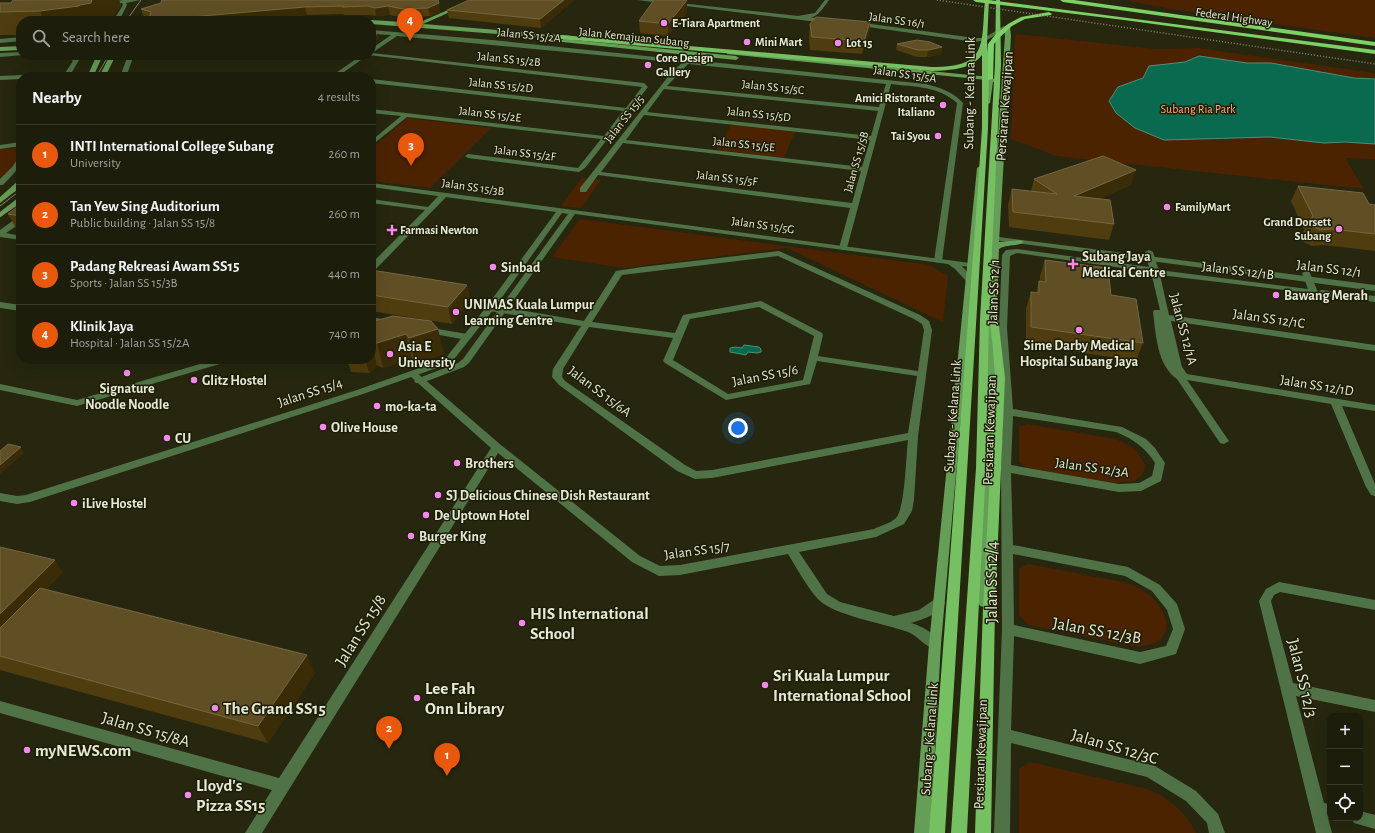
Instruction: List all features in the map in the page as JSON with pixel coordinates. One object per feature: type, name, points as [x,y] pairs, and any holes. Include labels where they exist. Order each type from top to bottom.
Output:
[{"type":"highway","points":[[976,0],[1375,52]]},
{"type":"highway","name":"Federal Highway","points":[[1019,0],[1375,48]]},
{"type":"highway","name":"Federal Highway","points":[[1063,0],[1375,44]]},
{"type":"highway","points":[[1101,0],[1208,19],[1221,23]]},
{"type":"highway","points":[[990,79],[991,44],[1012,22],[1021,18],[1052,14],[1101,17],[1173,25]]},
{"type":"main road","points":[[410,24],[428,21],[475,0]]},
{"type":"main road","points":[[450,27],[438,25],[436,23],[483,0]]},
{"type":"main road","name":"Subang - Kelana Link","points":[[937,833],[980,229],[985,121],[986,64],[984,42],[987,0]]},
{"type":"main road","points":[[983,833],[990,608],[1000,378],[992,304],[992,282],[988,264],[998,64],[998,0]]},
{"type":"main road","name":"Jalan Kemajuan Subang","points":[[376,22],[450,27],[906,68],[990,79]]},
{"type":"main road","name":"Jalan Kemajuan Subang","points":[[376,26],[462,31],[676,49],[705,55],[958,79],[984,81],[990,79]]},
{"type":"main road","name":"Persiaran Kewajipan","points":[[978,833],[994,240],[1008,36],[1007,27]]},
{"type":"main road","points":[[561,37],[676,49],[932,69],[952,68],[972,62],[981,55],[984,42]]},
{"type":"main road","points":[[0,45],[16,43]]},
{"type":"main road","points":[[0,45],[4,46],[0,49]]},
{"type":"main road","points":[[0,49],[16,48]]},
{"type":"main road","points":[[92,72],[98,60]]},
{"type":"main road","points":[[104,72],[110,60]]},
{"type":"main road","points":[[958,79],[980,84],[989,90]]},
{"type":"main road","points":[[990,79],[998,82],[1004,88]]},
{"type":"main road","name":"Persiaran Kewajipan","points":[[922,833],[935,644],[970,265],[975,232],[990,79]]},
{"type":"main road","points":[[0,201],[16,187]]},
{"type":"main road","points":[[0,215],[16,204]]},
{"type":"main road","points":[[968,292],[973,283],[975,232],[1002,243],[1020,242]]},
{"type":"main road","name":"Subang - Kelana Link","points":[[959,833],[981,468],[984,319],[988,264]]},
{"type":"street","points":[[101,3],[138,0]]},
{"type":"street","points":[[124,16],[130,4],[141,0]]},
{"type":"street","points":[[639,0],[830,21]]},
{"type":"street","points":[[795,17],[817,14],[827,0]]},
{"type":"street","points":[[112,2],[125,3],[118,16]]},
{"type":"street","name":"Jalan SS 16/1","points":[[851,24],[976,40],[985,39],[1007,27]]},
{"type":"street","name":"Jalan SS 15/2A","points":[[376,32],[685,62]]},
{"type":"street","points":[[376,48],[396,34]]},
{"type":"street","points":[[0,41],[16,39]]},
{"type":"street","points":[[676,49],[685,55],[685,62]]},
{"type":"street","points":[[0,55],[16,54]]},
{"type":"street","name":"Jalan SS 15/5","points":[[583,190],[663,87],[685,62],[692,58],[705,55]]},
{"type":"street","name":"Jalan SS 15/2B","points":[[376,56],[644,85],[645,87],[628,110]]},
{"type":"street","points":[[69,72],[76,60]]},
{"type":"street","points":[[124,72],[128,60]]},
{"type":"street","points":[[340,72],[358,60]]},
{"type":"street","name":"Jalan SS 15/5A","points":[[685,62],[926,86],[940,90],[955,98],[960,103],[938,261]]},
{"type":"street","points":[[0,78],[16,78]]},
{"type":"street","name":"Jalan SS 15/2D","points":[[376,82],[628,110]]},
{"type":"street","name":"Jalan SS 15/5B","points":[[843,248],[889,82]]},
{"type":"street","name":"Jalan SS 15/5C","points":[[663,87],[881,109]]},
{"type":"street","points":[[606,138],[628,110]]},
{"type":"street","name":"Jalan SS 15/2E","points":[[376,112],[606,138]]},
{"type":"street","name":"Jalan SS 15/5D","points":[[643,113],[874,138]]},
{"type":"street","points":[[376,140],[406,115]]},
{"type":"street","name":"Jalan SS 15/2F","points":[[468,156],[579,170],[606,138]]},
{"type":"street","name":"Jalan SS 15/5E","points":[[621,141],[865,169]]},
{"type":"street","points":[[0,147],[16,145]]},
{"type":"street","points":[[0,183],[16,166]]},
{"type":"street","name":"Jalan SS 15/5F","points":[[596,173],[855,206]]},
{"type":"street","name":"Jalan SS 15/3B","points":[[376,186],[573,212]]},
{"type":"street","points":[[376,264],[444,195]]},
{"type":"street","points":[[376,202],[430,209]]},
{"type":"street","name":"Jalan SS 15/4","points":[[416,378],[448,361],[560,211]]},
{"type":"street","name":"Jalan SS 15/5G","points":[[573,212],[970,265]]},
{"type":"street","name":"Jalan SS 15/4","points":[[0,496],[17,500],[26,499],[464,363],[503,312],[573,212]]},
{"type":"street","points":[[0,235],[16,223]]},
{"type":"street","points":[[0,235],[16,237]]},
{"type":"street","name":"Jalan SS 12/1","points":[[994,240],[1152,265]]},
{"type":"street","name":"Jalan SS 12/1","points":[[1020,242],[1152,265]]},
{"type":"street","name":"Jalan SS 15/6A","points":[[912,436],[712,474],[696,475],[681,468],[562,383],[556,377],[558,369],[619,274],[626,271],[779,253],[918,317],[926,323],[928,330],[921,374]]},
{"type":"street","name":"Jalan SS 12/1","points":[[1004,331],[1007,328],[1011,258],[1015,254],[1375,282]]},
{"type":"street","points":[[949,262],[958,267],[969,279]]},
{"type":"street","name":"Jalan SS 12/1B","points":[[1152,265],[1167,274],[1314,292],[1307,276]]},
{"type":"street","name":"Jalan SS 12/1A","points":[[1152,265],[1162,317],[1167,361],[1174,374],[1183,377],[1224,440]]},
{"type":"street","name":"Jalan SS 12/1","points":[[1307,276],[1375,288]]},
{"type":"street","points":[[1322,293],[1375,300]]},
{"type":"street","name":"Jalan SS 15/6","points":[[757,304],[761,304],[819,336],[807,382],[726,397],[668,361],[678,336],[686,317],[757,304]]},
{"type":"street","points":[[0,305],[16,307]]},
{"type":"street","points":[[488,309],[587,325],[678,336]]},
{"type":"street","name":"Jalan SS 12/1C","points":[[1162,317],[1375,348]]},
{"type":"street","points":[[376,321],[399,325]]},
{"type":"street","points":[[414,328],[467,337]]},
{"type":"street","name":"Jalan SS 12/4","points":[[1002,833],[1008,629],[1006,468],[1008,412],[1004,331]]},
{"type":"street","name":"Jalan SS 15/6","points":[[814,358],[921,374]]},
{"type":"street","points":[[0,387],[77,403],[210,364]]},
{"type":"street","name":"Jalan SS 15/7","points":[[416,378],[497,447],[636,558],[659,571],[680,570],[876,533],[900,521],[906,511],[908,500],[912,436],[921,374]]},
{"type":"street","name":"Jalan SS 12/1D","points":[[1183,377],[1243,389],[1255,389],[1375,408]]},
{"type":"street","points":[[1335,402],[1371,487],[1375,492]]},
{"type":"street","name":"Jalan SS 12/3A","points":[[1006,468],[1119,488],[1141,487],[1157,478],[1160,463],[1151,449],[1135,436],[1118,429],[1008,412]]},
{"type":"street","points":[[989,423],[1008,425]]},
{"type":"street","name":"Jalan SS 15/8","points":[[253,833],[497,447]]},
{"type":"street","name":"Jalan SS 12/3B","points":[[1008,549],[1128,572],[1156,588],[1173,608],[1179,628],[1171,650],[1140,658],[1008,629]]},
{"type":"street","points":[[791,550],[823,597],[836,606],[893,621],[917,630],[935,644]]},
{"type":"street","name":"Jalan SS 12/3","points":[[1324,833],[1324,810],[1287,688],[1265,601],[1270,592],[1280,587],[1375,606]]},
{"type":"street","points":[[893,621],[922,615],[939,603]]},
{"type":"street","points":[[1287,688],[1375,706]]},
{"type":"street","name":"Jalan SS 15/8A","points":[[0,707],[282,786]]},
{"type":"street","name":"Jalan SS 12/3C","points":[[1004,735],[1150,771],[1191,796],[1213,819],[1217,833]]},
{"type":"street","points":[[1363,819],[1375,822]]},
{"type":"green space","points":[[1125,0],[1375,0],[1375,38],[1170,9]]},
{"type":"green space","name":"Subang Ria Park","points":[[1015,34],[1155,49],[1198,48],[1375,73],[1375,159],[1345,158],[1364,189],[1056,156],[1011,139]]},
{"type":"green space","points":[[407,118],[491,128],[430,188],[376,182],[376,145]]},
{"type":"green space","points":[[732,123],[796,130],[784,158],[717,150]]},
{"type":"green space","points":[[16,147],[16,162],[0,179],[0,149]]},
{"type":"green space","points":[[582,178],[601,180],[581,208],[561,206]]},
{"type":"green space","points":[[580,219],[930,265],[948,276],[943,322],[787,248],[623,268],[552,257]]},
{"type":"green space","points":[[1027,424],[1116,439],[1135,449],[1144,463],[1145,467],[1142,475],[1134,481],[1114,483],[1027,468],[1019,461],[1019,427]]},
{"type":"green space","points":[[1028,564],[1115,580],[1134,586],[1146,593],[1156,602],[1163,612],[1166,623],[1165,632],[1160,640],[1149,645],[1132,646],[1029,625],[1019,616],[1019,569]]},
{"type":"green space","points":[[1030,762],[1155,792],[1176,806],[1182,812],[1196,833],[1019,833],[1019,769]]},
{"type":"shaded area","points":[[1199,56],[1247,63],[1271,63],[1354,78],[1375,79],[1375,144],[1345,142],[1324,143],[1270,137],[1164,140],[1135,128],[1116,113],[1109,101],[1118,87],[1143,78],[1149,66],[1185,62]]},
{"type":"shaded area","points":[[744,345],[759,347],[761,352],[748,352],[746,355],[730,352],[730,348],[742,348]]},
{"type":"building","points":[[13,0],[92,0],[91,3],[79,6],[40,11],[0,12],[0,3],[11,3]]},
{"type":"building","points":[[162,0],[438,0],[439,3],[428,8],[403,9],[388,6],[375,8],[368,6],[305,7],[203,16],[150,16],[151,12],[141,9],[161,3]]},
{"type":"building","points":[[469,0],[564,0],[540,19],[447,10]]},
{"type":"building","points":[[654,0],[687,0],[668,24],[639,21]]},
{"type":"building","points":[[816,17],[870,22],[864,41],[812,37],[810,24]]},
{"type":"building","points":[[917,40],[930,42],[942,47],[928,50],[918,50],[897,44]]},
{"type":"building","points":[[1103,156],[1136,170],[1074,196],[1110,200],[1114,224],[1013,212],[1012,189],[1057,194],[1034,179]]},
{"type":"building","points":[[1298,186],[1363,193],[1369,204],[1375,205],[1375,234],[1332,229],[1320,230],[1307,224],[1313,216]]},
{"type":"building","points":[[16,208],[16,215],[8,214]]},
{"type":"building","name":"Sime Darby Medical Hospital Subang Jaya","points":[[1045,260],[1108,268],[1111,295],[1136,299],[1143,343],[1031,327],[1031,292],[1039,293],[1039,281],[1046,282]]},
{"type":"building","points":[[376,271],[467,285],[448,307],[376,296]]},
{"type":"building","points":[[393,316],[431,321],[438,329],[409,338],[406,334],[377,343],[376,321]]},
{"type":"building","points":[[8,444],[21,447],[0,465],[0,451]]},
{"type":"building","points":[[0,547],[55,560],[0,614]]},
{"type":"building","name":"The Grand SS15","points":[[40,588],[307,655],[258,726],[0,656],[0,628]]},
{"type":"tram line","points":[[130,16],[141,0]]},
{"type":"tram line","points":[[99,72],[106,60]]},
{"type":"tram line","points":[[0,206],[16,194]]},
{"type":"tram line","points":[[0,217],[16,205]]},
{"type":"railway","points":[[937,0],[1375,64]]},
{"type":"place","name":"E-Tiara Apartment","points":[[664,23]]},
{"type":"place","name":"Klinik Jaya","points":[[410,41]]},
{"type":"place","name":"Mini Mart","points":[[747,42]]},
{"type":"place","name":"Lot 15","points":[[838,43]]},
{"type":"place","name":"Core Design Gallery","points":[[648,65]]},
{"type":"place","name":"Amici Ristorante Italiano","points":[[943,105]]},
{"type":"place","name":"Tai Syou","points":[[938,136]]},
{"type":"place","name":"Padang Rekreasi Awam SS15","points":[[411,166]]},
{"type":"place","name":"FamilyMart","points":[[1167,207]]},
{"type":"place","name":"Grand Dorsett Subang","points":[[1339,229]]},
{"type":"place","name":"Farmasi Newton","points":[[392,230]]},
{"type":"place","name":"Subang Jaya Medical Centre","points":[[1073,264]]},
{"type":"place","name":"Sinbad","points":[[493,267]]},
{"type":"place","name":"Bawang Merah","points":[[1276,295]]},
{"type":"place","name":"UNIMAS Kuala Lumpur Learning Centre","points":[[456,312]]},
{"type":"place","name":"Sime Darby Medical Hospital Subang Jaya","points":[[1079,330]]},
{"type":"place","name":"Asia E University","points":[[390,354]]},
{"type":"place","name":"Signature Noodle Noodle","points":[[127,373]]},
{"type":"place","name":"Glitz Hostel","points":[[194,380]]},
{"type":"place","name":"mo-ka-ta","points":[[377,406]]},
{"type":"place","name":"Olive House","points":[[323,427]]},
{"type":"place","name":"CU","points":[[167,438]]},
{"type":"place","name":"Brothers","points":[[457,463]]},
{"type":"place","name":"SJ Delicious Chinese Dish Restaurant","points":[[438,495]]},
{"type":"place","name":"iLive Hostel","points":[[74,503]]},
{"type":"place","name":"De Uptown Hotel","points":[[426,515]]},
{"type":"place","name":"Burger King","points":[[411,536]]},
{"type":"place","name":"HIS International School","points":[[522,623]]},
{"type":"place","name":"Sri Kuala Lumpur International School","points":[[765,685]]},
{"type":"place","name":"Lee Fah Onn Library","points":[[417,698]]},
{"type":"place","name":"The Grand SS15","points":[[215,708]]},
{"type":"place","name":"Tan Yew Sing Auditorium","points":[[389,749]]},
{"type":"place","name":"myNEWS.com","points":[[27,750]]},
{"type":"place","name":"INTI International College Subang","points":[[447,776]]},
{"type":"place","name":"Lloyd's Pizza SS15","points":[[188,795]]}]
